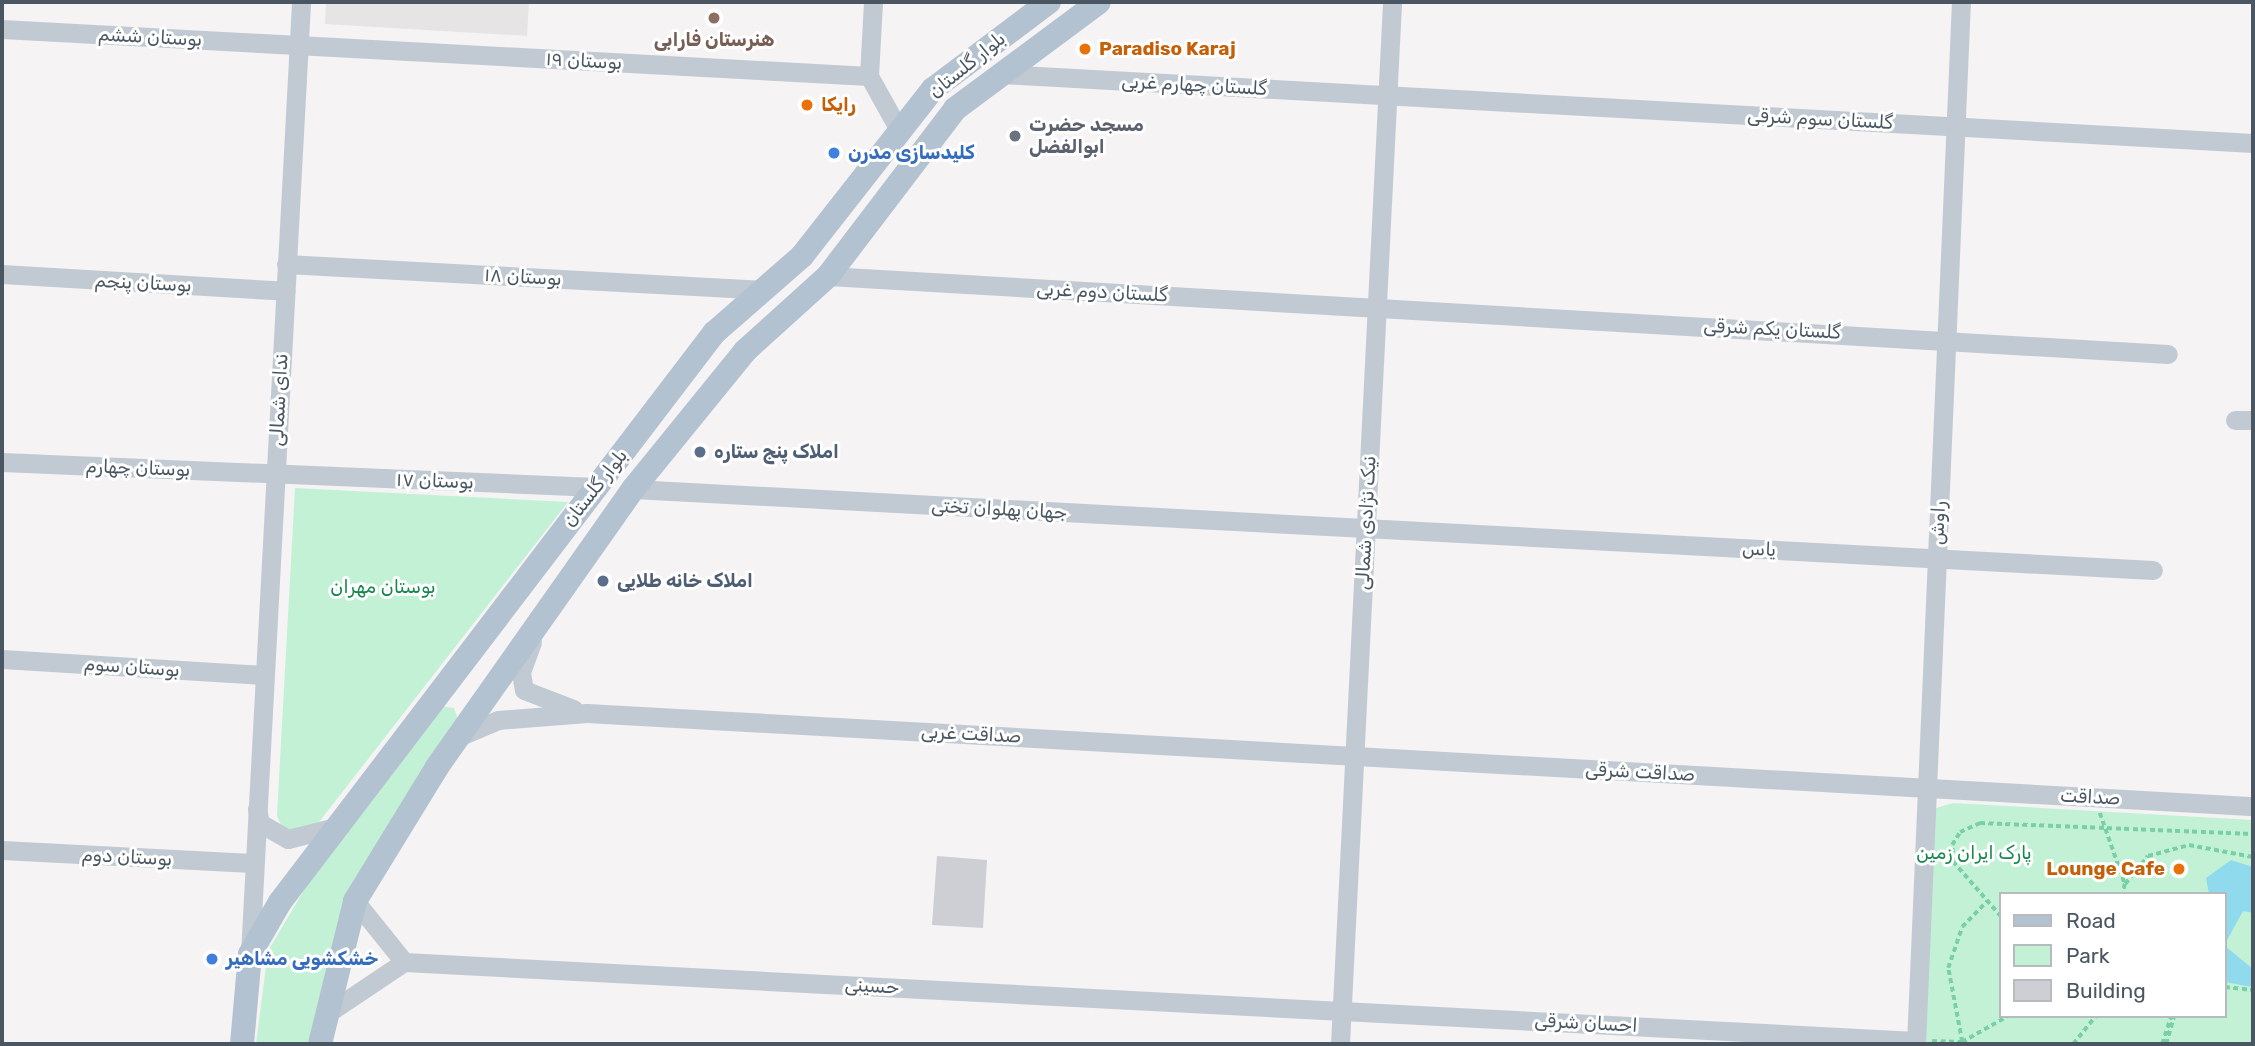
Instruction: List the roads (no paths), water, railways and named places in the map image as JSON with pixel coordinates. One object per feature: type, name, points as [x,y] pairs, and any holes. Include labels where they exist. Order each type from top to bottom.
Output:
[{"type":"main road","name":"بلوار گلستان","points":[[242,1044],[250,954],[331,828],[714,333],[759,290],[802,256],[844,208],[898,128],[933,89],[1049,2]]},
{"type":"main road","name":"بلوار گلستان","points":[[320,1044],[355,901],[461,732],[633,489],[750,344],[828,276],[955,109],[1098,2]]},
{"type":"main road","points":[[426,706],[448,695],[461,699],[468,712],[461,732]]},
{"type":"street","name":"ندای شمالی","points":[[250,954],[255,797],[301,2]]},
{"type":"street","points":[[873,2],[869,76],[898,128]]},
{"type":"street","name":"نیک نژادی شمالی","points":[[1340,1044],[1392,2]]},
{"type":"street","name":"راوش","points":[[1916,1042],[1961,2]]},
{"type":"street","name":"بوستان ششم","points":[[2,29],[299,44]]},
{"type":"street","name":"بوستان ۱۹","points":[[299,44],[869,76]]},
{"type":"street","name":"گلستان چهارم غربی","points":[[1001,74],[1387,95]]},
{"type":"street","name":"گلستان سوم شرقی","points":[[1387,95],[2253,144]]},
{"type":"street","name":"بوستان ۱۸","points":[[286,264],[759,290]]},
{"type":"street","name":"بوستان پنجم","points":[[2,274],[285,291]]},
{"type":"street","name":"گلستان دوم غربی","points":[[828,276],[1376,307]]},
{"type":"street","name":"گلستان یکم شرقی","points":[[1376,307],[2168,354]]},
{"type":"street","name":"بوستان چهارم","points":[[2,462],[275,474]]},
{"type":"street","name":"بوستان ۱۷","points":[[275,474],[595,488]]},
{"type":"street","name":"جهان پهلوان تختی","points":[[633,489],[1365,528]]},
{"type":"street","name":"یاس","points":[[1365,528],[2153,570]]},
{"type":"street","name":"صداقت غربی","points":[[538,622],[521,673],[524,690],[587,713]]},
{"type":"street","name":"بوستان سوم","points":[[2,659],[262,676]]},
{"type":"street","name":"صداقت غربی","points":[[461,732],[498,720],[587,713],[1354,755]]},
{"type":"street","name":"صداقت شرقی","points":[[1354,755],[1927,788]]},
{"type":"street","name":"صداقت","points":[[1927,788],[2253,806]]},
{"type":"street","name":"ندای شمالی","points":[[255,797],[260,823],[277,836],[299,840],[331,828]]},
{"type":"street","name":"بوستان دوم","points":[[2,850],[252,863]]},
{"type":"street","points":[[325,1015],[404,962],[355,901]]},
{"type":"street","name":"حسینی","points":[[404,962],[1341,1011]]},
{"type":"street","name":"احسان شرقی","points":[[1341,1011],[1916,1042]]},
{"type":"water","points":[[2231,860],[2253,867],[2253,913],[2243,911],[2227,940],[2227,892],[2209,892],[2206,878]]},
{"type":"water","points":[[2227,948],[2253,969],[2252,987],[2227,982]]},
{"type":"place","name":"هنرستان فارابی","points":[[714,18]]},
{"type":"place","name":"Paradiso Karaj","points":[[1085,49]]},
{"type":"place","name":"رایکا","points":[[807,105]]},
{"type":"place","name":"مسجد حضرت ابوالفضل","points":[[1015,136]]},
{"type":"place","name":"کلیدسازی مدرن","points":[[834,153]]},
{"type":"place","name":"املاک پنج ستاره","points":[[700,452]]},
{"type":"place","name":"املاک خانه طلایی","points":[[603,581]]},
{"type":"place","name":"Lounge Cafe","points":[[2179,869]]},
{"type":"place","name":"خشکشویی مشاهیر","points":[[212,959]]},
{"type":"park label","name":"بوستان مهران","points":[[383,587]]},
{"type":"park label","name":"پارک ایران زمین","points":[[1974,853]]}]
